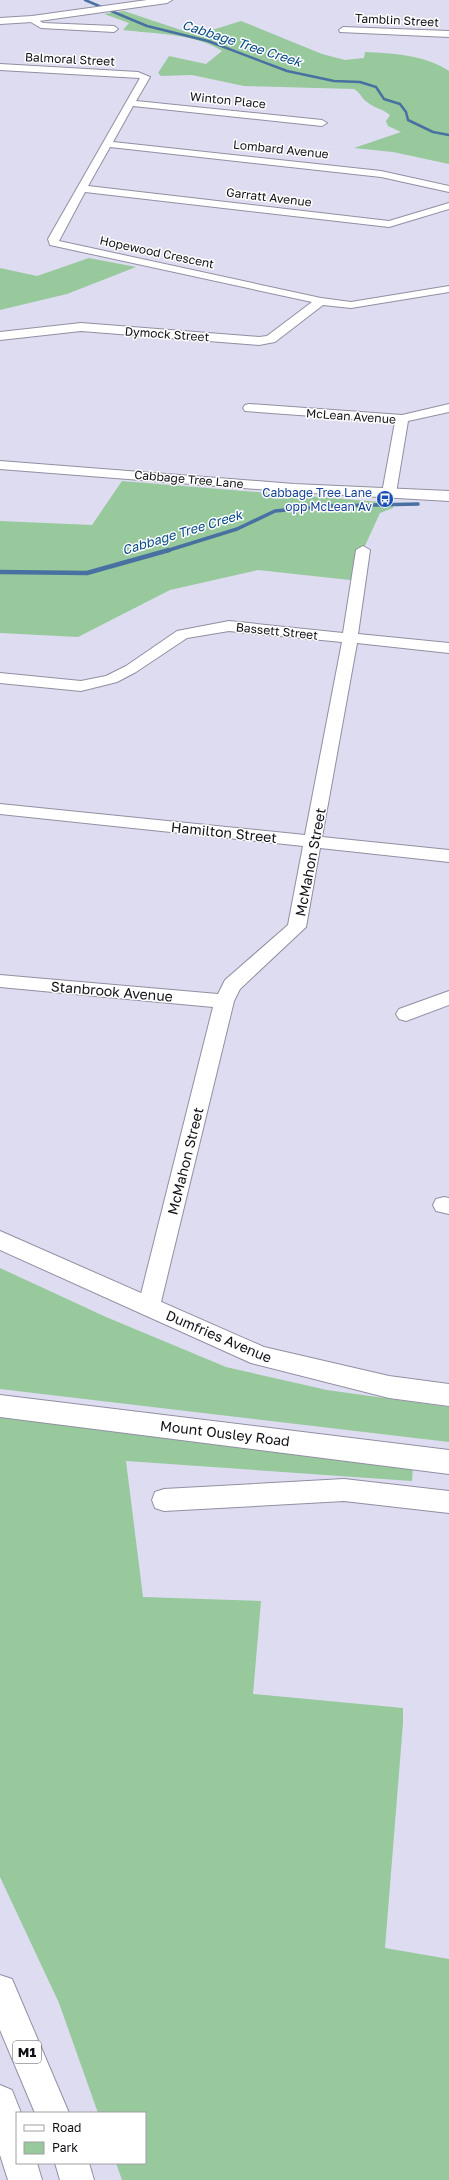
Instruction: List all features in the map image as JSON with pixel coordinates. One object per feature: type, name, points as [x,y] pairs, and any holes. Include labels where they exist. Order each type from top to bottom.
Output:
[{"type":"main road","points":[[0,21],[32,20],[166,0]]},
{"type":"main road","name":"Cabbage Tree Lane","points":[[0,465],[449,496]]},
{"type":"main road","name":"Dumfries Avenue","points":[[0,1240],[260,1356],[389,1387],[449,1395]]},
{"type":"main road","name":"Mount Ousley Road","points":[[0,1406],[449,1462]]},
{"type":"main road","name":"M1","points":[[0,1991],[52,2112]]},
{"type":"main road","points":[[0,2102],[16,2151]]},
{"type":"main road","points":[[20,2164],[26,2180]]},
{"type":"main road","points":[[72,2164],[77,2180]]},
{"type":"street","points":[[32,20],[41,25],[114,29]]},
{"type":"street","name":"Tamblin Street","points":[[343,30],[449,34]]},
{"type":"street","name":"Balmoral Street","points":[[0,67],[138,74]]},
{"type":"street","name":"Hopewood Crescent","points":[[138,74],[145,77],[83,189],[53,238],[54,242],[321,301],[352,305],[449,289]]},
{"type":"street","name":"Winton Place","points":[[131,103],[322,123]]},
{"type":"street","name":"Lombard Avenue","points":[[108,144],[381,174],[449,189]]},
{"type":"street","name":"Garratt Avenue","points":[[83,189],[389,224],[449,206]]},
{"type":"street","name":"Dymock Street","points":[[0,336],[81,327],[259,341],[271,338],[321,301]]},
{"type":"street","name":"McLean Avenue","points":[[249,408],[402,420],[390,493]]},
{"type":"street","points":[[402,420],[449,408]]},
{"type":"street","name":"McMahon Street","points":[[149,1306],[224,1001],[232,985],[298,927],[350,639],[364,550]]},
{"type":"street","name":"Bassett Street","points":[[0,678],[81,686],[111,679],[130,669],[182,634],[229,626],[449,648]]},
{"type":"street","name":"Hamilton Street","points":[[0,809],[449,856]]},
{"type":"street","name":"Stanbrook Avenue","points":[[0,981],[224,1001]]},
{"type":"street","points":[[406,1014],[449,998]]},
{"type":"street","points":[[164,1500],[344,1490],[449,1502]]},
{"type":"green space","points":[[124,11],[196,35],[241,21],[322,54],[345,60],[364,58],[365,52],[375,52],[397,54],[430,61],[449,71],[449,164],[393,152],[354,148],[401,132],[388,126],[386,121],[390,115],[370,104],[354,89],[244,86],[192,75],[161,76],[158,73],[169,56],[206,64],[222,51],[199,41],[174,35],[123,30],[129,23],[104,14]]},
{"type":"green space","points":[[89,258],[136,267],[67,294],[0,310],[0,268],[37,276]]},
{"type":"green space","points":[[122,481],[393,503],[393,508],[380,513],[363,550],[359,581],[258,570],[170,590],[78,637],[0,633],[0,521],[92,525]]},
{"type":"green space","points":[[0,1268],[106,1317],[226,1367],[327,1390],[449,1407],[449,1442],[0,1389]]},
{"type":"green space","points":[[0,1415],[413,1467],[412,1481],[126,1461],[143,1597],[261,1601],[253,1694],[403,1708],[385,1948],[449,1959],[449,2180],[122,2180],[116,2164],[146,2164],[146,2112],[98,2112],[59,2003],[0,1877]]},
{"type":"waterway","name":"Cabbage Tree Creek","points":[[85,0],[147,26],[208,41],[287,71],[334,81],[360,82],[376,87],[384,99],[400,104],[406,112],[408,120],[433,132],[449,135]]},
{"type":"waterway","name":"Cabbage Tree Creek","points":[[166,551],[237,529],[275,511],[328,506],[418,504]]},
{"type":"waterway","name":"Cabbage Tree Creek","points":[[0,572],[87,573],[169,550]]},
{"type":"place","name":"Cabbage Tree Lane opp McLean Av","points":[[385,499]]}]
